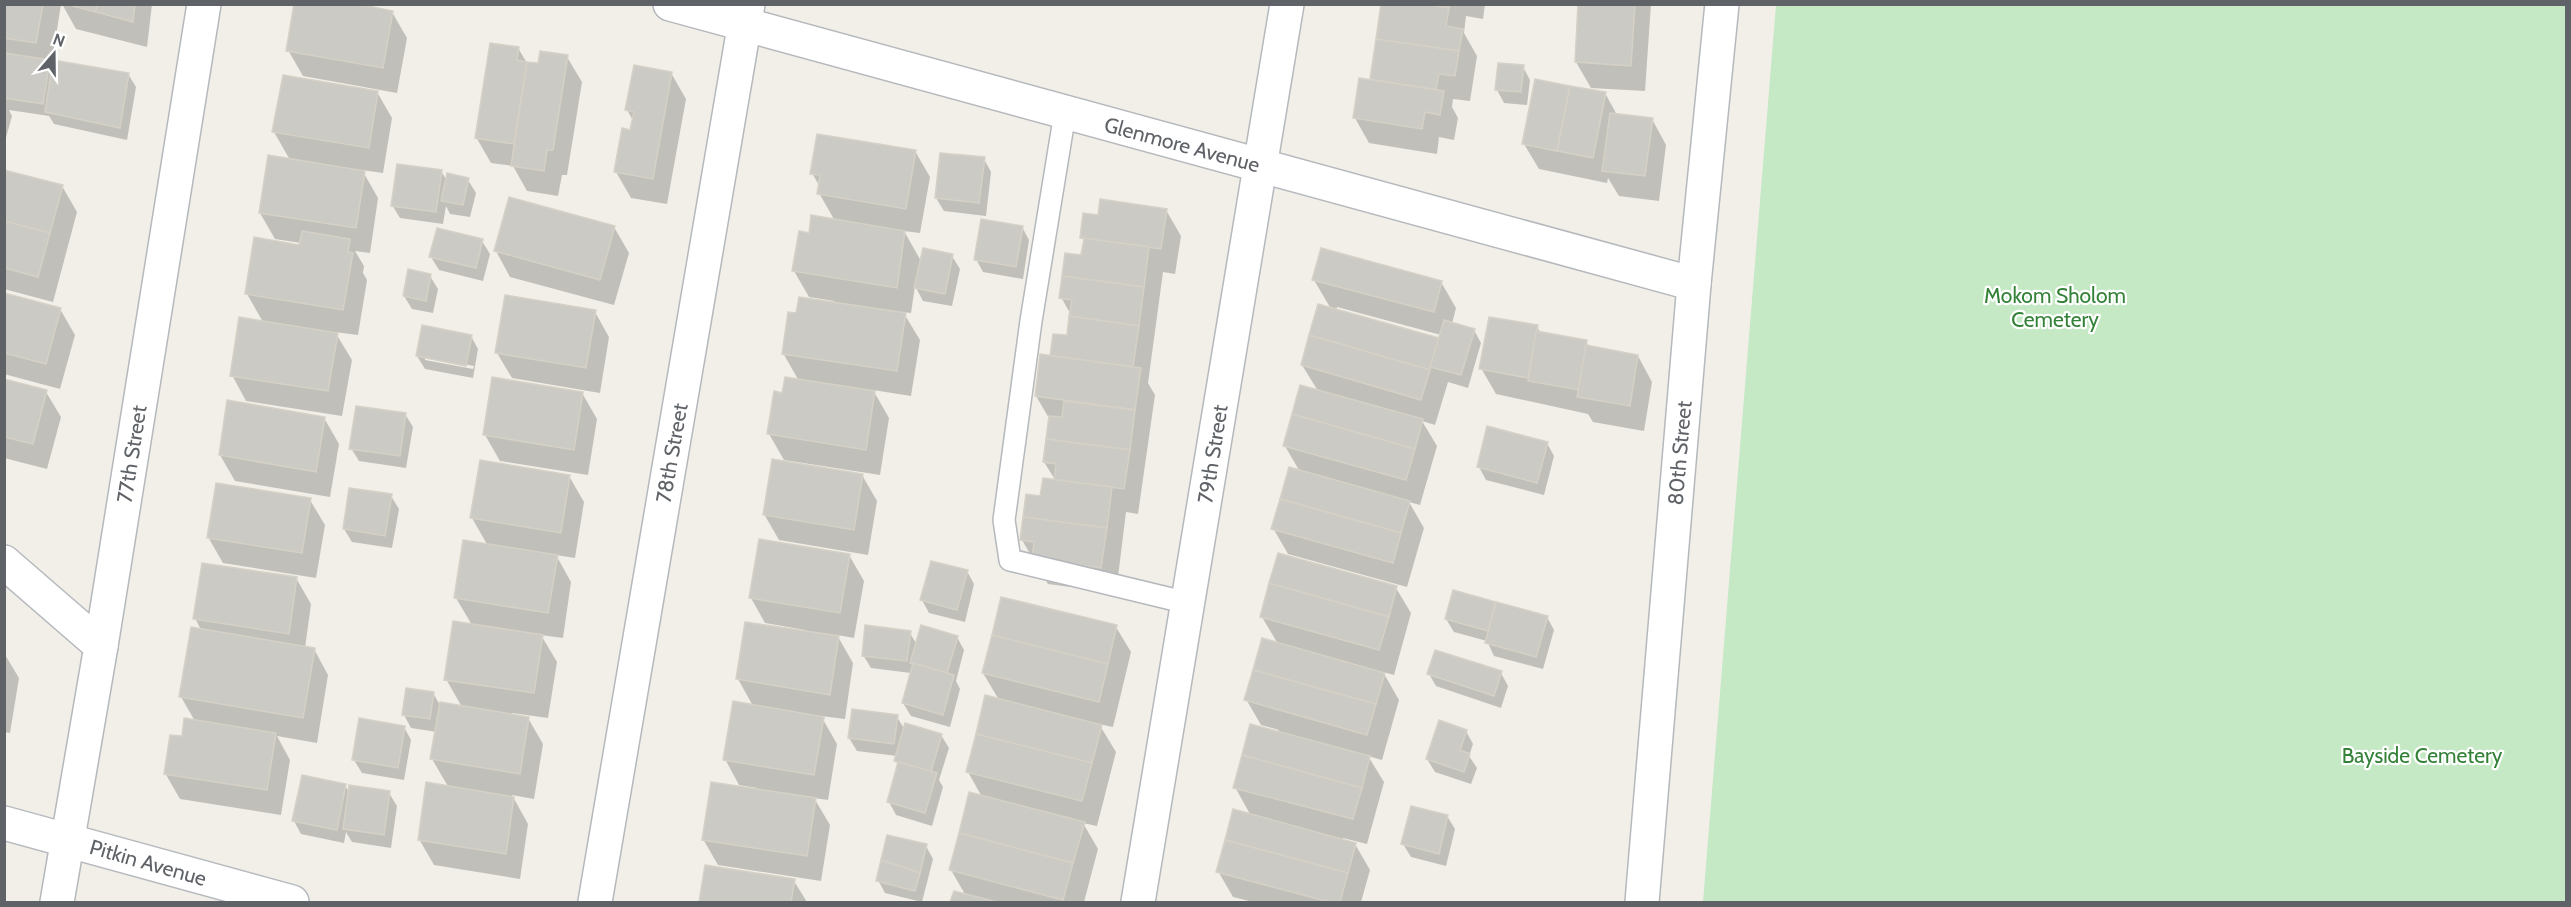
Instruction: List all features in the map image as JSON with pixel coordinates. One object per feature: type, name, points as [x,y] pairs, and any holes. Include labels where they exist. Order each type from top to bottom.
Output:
[{"type":"street","name":"77th Street","points":[[57,903],[101,646],[204,4]]},
{"type":"street","name":"Glenmore Avenue","points":[[670,4],[746,15],[1065,112],[1694,284]]},
{"type":"street","name":"80th Street","points":[[1642,903],[1694,284],[1722,4]]},
{"type":"street","name":"79th Street","points":[[1138,903],[1287,5]]},
{"type":"street","name":"78th Street","points":[[596,903],[746,15]]},
{"type":"street","points":[[4,562],[101,646]]},
{"type":"street","name":"Pitkin Avenue","points":[[4,823],[292,903]]},
{"type":"lane","points":[[1065,112],[1031,321],[1004,520],[1010,560],[1188,603]]},
{"type":"green space","name":"Mokom Sholom Cemetery","points":[[1776,5],[2566,5],[2566,902],[1703,902]]},
{"type":"building","points":[[4,4],[43,4],[36,43],[4,38]]},
{"type":"building","points":[[65,4],[97,4],[96,12]]},
{"type":"building","points":[[97,4],[135,4],[133,22],[96,12]]},
{"type":"building","points":[[294,4],[358,4],[393,11],[383,68],[286,51]]},
{"type":"building","points":[[1381,4],[1425,4],[1449,8],[1446,26],[1463,29],[1459,51],[1376,39]]},
{"type":"building","points":[[1425,4],[1450,4],[1449,8]]},
{"type":"building","points":[[1578,4],[1635,4],[1631,66],[1575,62]]},
{"type":"building","points":[[1376,39],[1459,51],[1455,76],[1439,74],[1436,90],[1370,79]]},
{"type":"building","points":[[490,43],[519,47],[517,60],[527,62],[514,144],[475,138]]},
{"type":"building","points":[[540,51],[568,55],[553,150],[547,150],[544,171],[511,166],[527,62],[538,63]]},
{"type":"building","points":[[4,53],[50,60],[43,104],[4,98]]},
{"type":"building","points":[[53,60],[129,73],[120,128],[45,112]]},
{"type":"building","points":[[1498,63],[1524,65],[1521,92],[1495,90]]},
{"type":"building","points":[[634,65],[672,72],[653,179],[614,172],[622,128],[630,130],[634,112],[625,110]]},
{"type":"building","points":[[283,75],[378,91],[369,148],[272,132]]},
{"type":"building","points":[[1359,78],[1444,91],[1440,115],[1425,112],[1422,129],[1353,118]]},
{"type":"building","points":[[1535,79],[1570,86],[1557,151],[1522,144]]},
{"type":"building","points":[[1570,86],[1606,92],[1593,158],[1557,151]]},
{"type":"building","points":[[1610,113],[1653,118],[1645,176],[1602,171]]},
{"type":"building","points":[[817,134],[916,150],[906,209],[817,194],[820,175],[810,174]]},
{"type":"building","points":[[940,153],[985,157],[979,203],[935,198]]},
{"type":"building","points":[[268,155],[365,171],[356,228],[259,213]]},
{"type":"building","points":[[397,164],[442,170],[436,212],[391,206]]},
{"type":"building","points":[[4,170],[63,185],[50,233],[4,221]]},
{"type":"building","points":[[447,173],[469,178],[463,205],[441,201]]},
{"type":"building","points":[[509,197],[615,226],[600,280],[494,251]]},
{"type":"building","points":[[1100,199],[1167,209],[1161,249],[1080,238],[1083,213],[1098,215]]},
{"type":"building","points":[[811,215],[905,231],[897,288],[792,271],[799,231],[809,233]]},
{"type":"building","points":[[981,219],[1023,226],[1016,267],[974,260]]},
{"type":"building","points":[[4,221],[50,233],[38,277],[4,268]]},
{"type":"building","points":[[437,228],[483,239],[476,268],[429,257]]},
{"type":"building","points":[[302,231],[350,239],[348,252],[353,253],[343,310],[245,294],[254,237],[299,245]]},
{"type":"building","points":[[1084,238],[1149,247],[1144,287],[1062,276],[1065,253],[1081,255]]},
{"type":"building","points":[[923,248],[953,254],[945,294],[914,288]]},
{"type":"building","points":[[1321,248],[1442,281],[1434,312],[1312,280]]},
{"type":"building","points":[[408,269],[431,274],[426,301],[403,296]]},
{"type":"building","points":[[1062,276],[1144,287],[1139,326],[1069,316],[1072,300],[1059,298]]},
{"type":"building","points":[[4,293],[61,308],[46,364],[4,353]]},
{"type":"building","points":[[505,295],[596,310],[586,368],[495,353]]},
{"type":"building","points":[[799,297],[906,313],[897,371],[782,354],[788,312],[796,313]]},
{"type":"building","points":[[1318,304],[1439,338],[1430,370],[1309,335]]},
{"type":"building","points":[[1069,316],[1139,326],[1133,367],[1050,356],[1053,334],[1067,335]]},
{"type":"building","points":[[239,317],[338,333],[328,391],[230,376]]},
{"type":"building","points":[[1489,317],[1538,325],[1528,378],[1479,369]]},
{"type":"building","points":[[1444,320],[1475,329],[1461,375],[1430,367]]},
{"type":"building","points":[[422,325],[472,335],[466,366],[416,356]]},
{"type":"building","points":[[1536,331],[1587,340],[1579,390],[1528,381]]},
{"type":"building","points":[[1309,335],[1430,370],[1421,400],[1301,365]]},
{"type":"building","points":[[1586,345],[1638,355],[1630,406],[1577,397]]},
{"type":"building","points":[[1040,354],[1141,368],[1135,410],[1035,396]]},
{"type":"building","points":[[492,377],[583,392],[574,450],[483,435]]},
{"type":"building","points":[[785,377],[875,391],[866,450],[767,434],[774,391],[782,393]]},
{"type":"building","points":[[4,379],[47,390],[33,444],[4,437]]},
{"type":"building","points":[[1300,385],[1423,419],[1415,449],[1292,414]]},
{"type":"building","points":[[227,400],[325,417],[316,472],[219,455]]},
{"type":"building","points":[[1064,401],[1135,410],[1130,450],[1046,439],[1049,416],[1062,417]]},
{"type":"building","points":[[356,406],[406,413],[400,456],[349,449]]},
{"type":"building","points":[[1292,414],[1415,449],[1406,480],[1283,446]]},
{"type":"building","points":[[1487,426],[1548,442],[1537,483],[1477,467]]},
{"type":"building","points":[[1046,439],[1130,450],[1124,489],[1054,480],[1056,464],[1043,462]]},
{"type":"building","points":[[772,459],[863,474],[854,530],[763,515]]},
{"type":"building","points":[[480,460],[570,475],[561,533],[470,518]]},
{"type":"building","points":[[1289,467],[1410,501],[1401,533],[1280,499]]},
{"type":"building","points":[[1043,478],[1112,487],[1107,528],[1023,517],[1026,494],[1040,496]]},
{"type":"building","points":[[216,483],[311,498],[302,553],[207,538]]},
{"type":"building","points":[[349,488],[392,494],[385,536],[343,529]]},
{"type":"building","points":[[1280,499],[1401,533],[1393,563],[1271,529]]},
{"type":"building","points":[[1023,517],[1107,528],[1101,568],[1032,558],[1034,542],[1020,540]]},
{"type":"building","points":[[759,539],[850,554],[840,613],[749,598]]},
{"type":"building","points":[[463,540],[558,555],[548,613],[454,598]]},
{"type":"building","points":[[1278,553],[1397,586],[1389,617],[1269,583]]},
{"type":"building","points":[[931,561],[968,570],[957,610],[920,600]]},
{"type":"building","points":[[202,563],[297,577],[289,634],[193,619]]},
{"type":"building","points":[[1269,583],[1389,617],[1379,650],[1260,617]]},
{"type":"building","points":[[1453,590],[1496,602],[1488,631],[1445,619]]},
{"type":"building","points":[[1001,597],[1117,625],[1108,664],[992,635]]},
{"type":"building","points":[[1496,602],[1548,616],[1536,657],[1485,643]]},
{"type":"building","points":[[453,621],[543,635],[534,693],[444,680]]},
{"type":"building","points":[[745,622],[839,636],[830,695],[736,679]]},
{"type":"building","points":[[865,625],[911,631],[907,661],[862,656]]},
{"type":"building","points":[[921,625],[958,636],[947,673],[910,663]]},
{"type":"building","points":[[191,627],[315,648],[303,718],[179,697]]},
{"type":"building","points":[[992,635],[1108,664],[1099,702],[982,673]]},
{"type":"building","points":[[1262,638],[1385,673],[1376,704],[1253,670]]},
{"type":"building","points":[[1435,650],[1502,671],[1494,696],[1427,674]]},
{"type":"building","points":[[913,663],[954,675],[943,715],[902,703]]},
{"type":"building","points":[[1253,670],[1376,704],[1367,735],[1244,700]]},
{"type":"building","points":[[406,688],[434,692],[430,719],[402,715]]},
{"type":"building","points":[[985,695],[1102,725],[1092,763],[976,734]]},
{"type":"building","points":[[733,701],[824,717],[814,775],[723,760]]},
{"type":"building","points":[[440,702],[529,717],[520,774],[430,759]]},
{"type":"building","points":[[852,709],[898,715],[894,744],[848,738]]},
{"type":"building","points":[[184,718],[276,733],[267,790],[164,774],[170,735],[182,736]]},
{"type":"building","points":[[359,718],[405,726],[398,768],[352,760]]},
{"type":"building","points":[[1439,720],[1467,730],[1460,750],[1470,754],[1464,772],[1426,759]]},
{"type":"building","points":[[905,723],[942,734],[931,772],[894,761]]},
{"type":"building","points":[[1250,724],[1370,756],[1362,788],[1242,755]]},
{"type":"building","points":[[976,734],[1092,763],[1082,801],[966,772]]},
{"type":"building","points":[[1242,755],[1362,788],[1353,819],[1233,788]]},
{"type":"building","points":[[898,762],[937,773],[925,813],[887,802]]},
{"type":"building","points":[[302,775],[346,784],[337,830],[292,821]]},
{"type":"building","points":[[426,782],[514,797],[506,854],[418,840]]},
{"type":"building","points":[[711,782],[816,798],[807,856],[702,840]]},
{"type":"building","points":[[349,785],[390,791],[384,835],[343,829]]},
{"type":"building","points":[[969,792],[1085,822],[1073,863],[959,833]]},
{"type":"building","points":[[1411,806],[1448,815],[1439,854],[1401,844]]},
{"type":"building","points":[[1233,809],[1356,843],[1348,873],[1225,840]]},
{"type":"building","points":[[959,833],[1073,863],[1063,900],[949,870]]},
{"type":"building","points":[[887,835],[927,844],[920,873],[881,860]]},
{"type":"building","points":[[1225,840],[1348,873],[1340,902],[1329,902],[1216,872]]},
{"type":"building","points":[[881,860],[920,873],[915,891],[876,881]]},
{"type":"building","points":[[705,865],[795,879],[791,902],[699,902]]},
{"type":"building","points":[[954,891],[997,902],[950,902]]},
{"type":"park label","name":"Bayside Cemetery","points":[[2422,756]]}]
